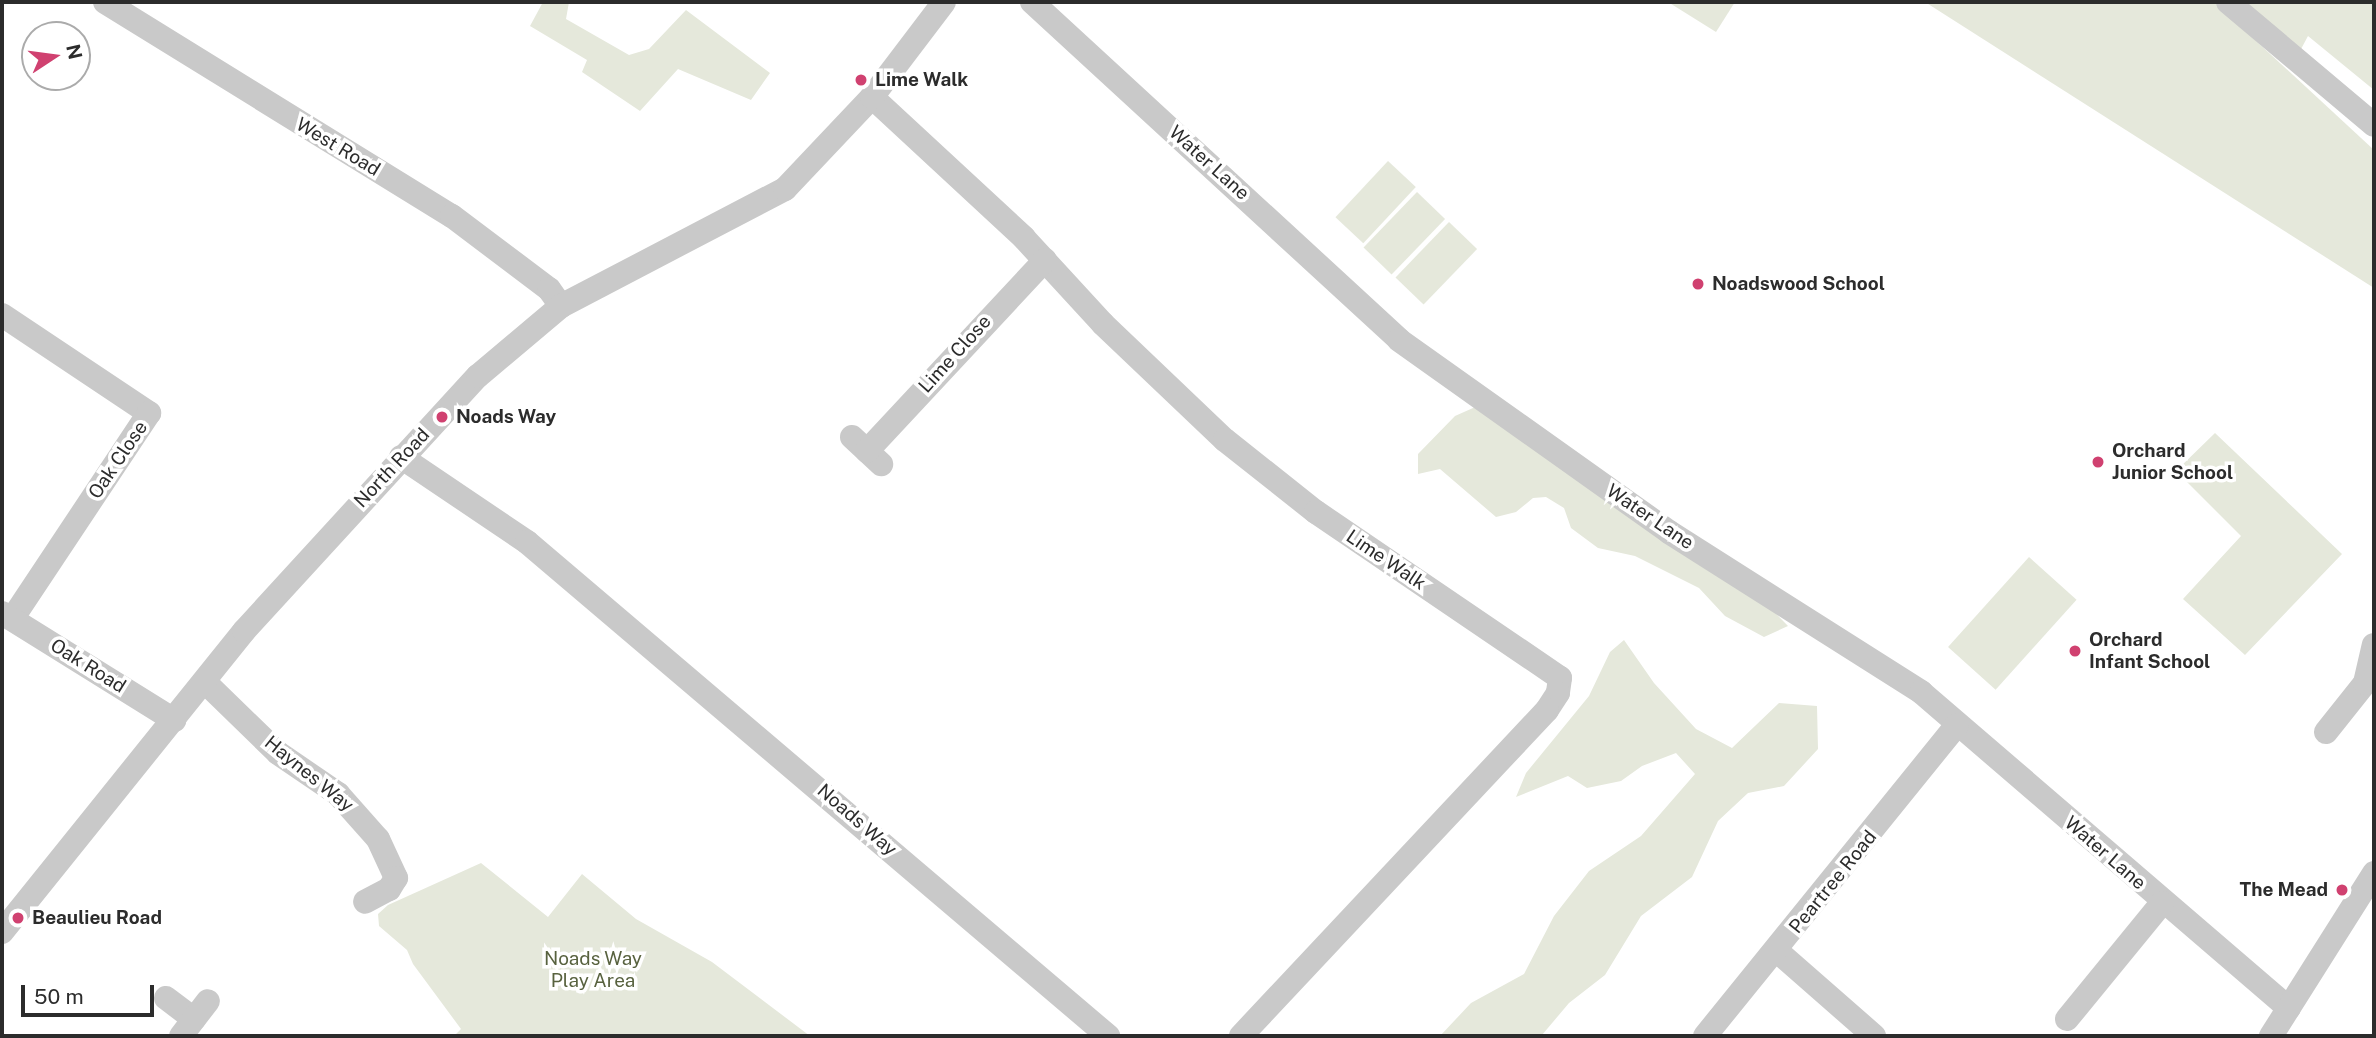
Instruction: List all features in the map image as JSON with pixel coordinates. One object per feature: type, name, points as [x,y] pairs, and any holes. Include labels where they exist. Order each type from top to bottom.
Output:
[{"type":"street","name":"West Road","points":[[105,2],[452,216],[549,289],[561,306]]},
{"type":"street","name":"North Road","points":[[2,932],[206,682],[244,631],[478,376],[561,306],[785,189],[872,97],[944,2]]},
{"type":"street","name":"Water Lane","points":[[1032,2],[1399,340],[1669,532],[1921,692],[2162,903],[2289,1008]]},
{"type":"street","points":[[2228,2],[2374,125]]},
{"type":"street","name":"Lime Walk","points":[[872,97],[1045,260],[1190,409],[1269,476],[1560,678],[1558,693],[1547,710],[1241,1036]]},
{"type":"street","name":"Lime Close","points":[[867,451],[1045,260]]},
{"type":"street","name":"Oak Close","points":[[2,314],[149,413],[7,616]]},
{"type":"street","name":"Noads Way","points":[[401,457],[527,542],[1108,1036]]},
{"type":"street","name":"Oak Road","points":[[7,616],[174,720]]},
{"type":"street","points":[[2326,732],[2365,684],[2374,645]]},
{"type":"street","name":"Haynes Way","points":[[206,682],[278,752],[338,794],[378,839],[396,878],[389,889],[365,902]]},
{"type":"street","name":"Peartree Road","points":[[1705,1036],[1777,951],[1957,725]]},
{"type":"street","points":[[2271,1036],[2374,873]]},
{"type":"street","points":[[2067,1019],[2162,903]]},
{"type":"street","points":[[1777,951],[1874,1036]]},
{"type":"street","points":[[166,998],[194,1019]]},
{"type":"green space","points":[[543,2],[569,2],[566,19],[629,55],[649,49],[686,10],[770,73],[751,100],[678,69],[640,111],[582,72],[587,60],[530,26]]},
{"type":"green space","points":[[1668,2],[1735,2],[1716,32]]},
{"type":"green space","points":[[1925,2],[2214,2],[2374,150],[2374,288]]},
{"type":"green space","points":[[2244,2],[2374,2],[2374,90],[2308,36],[2300,51]]},
{"type":"green space","points":[[1388,161],[1416,187],[1363,243],[1335,217]]},
{"type":"green space","points":[[1417,192],[1445,219],[1392,274],[1364,247]]},
{"type":"green space","points":[[1449,222],[1477,249],[1424,304],[1396,277]]},
{"type":"green space","points":[[1491,400],[1761,598],[1788,626],[1764,637],[1725,616],[1699,588],[1635,556],[1598,548],[1571,528],[1564,508],[1546,497],[1533,498],[1516,512],[1496,517],[1440,469],[1418,474],[1418,454],[1455,416]]},
{"type":"green space","points":[[2215,433],[2342,554],[2245,655],[2183,599],[2241,536],[2176,471]]},
{"type":"green space","points":[[2029,557],[2077,600],[1996,690],[1948,647]]},
{"type":"green space","points":[[1624,640],[1654,683],[1696,729],[1732,748],[1779,703],[1817,706],[1818,749],[1784,786],[1748,793],[1718,821],[1692,877],[1641,916],[1605,975],[1569,1003],[1542,1035],[1440,1036],[1471,1003],[1524,974],[1554,916],[1589,871],[1641,836],[1695,774],[1676,753],[1642,766],[1621,781],[1587,788],[1568,776],[1516,797],[1526,773],[1589,696],[1610,652]]},
{"type":"green space","name":"Noads Way Play Area","points":[[481,863],[548,917],[582,874],[636,919],[712,962],[810,1036],[454,1036],[461,1029],[413,964],[407,950],[379,926],[378,914],[388,905]]},
{"type":"place","name":"Lime Walk","points":[[861,80]]},
{"type":"place","name":"Noadswood School","points":[[1698,284]]},
{"type":"place","name":"Noads Way","points":[[442,417]]},
{"type":"place","name":"Orchard Junior School","points":[[2098,462]]},
{"type":"place","name":"Orchard Infant School","points":[[2075,651]]},
{"type":"place","name":"The Mead","points":[[2342,890]]},
{"type":"place","name":"Beaulieu Road","points":[[18,918]]}]
